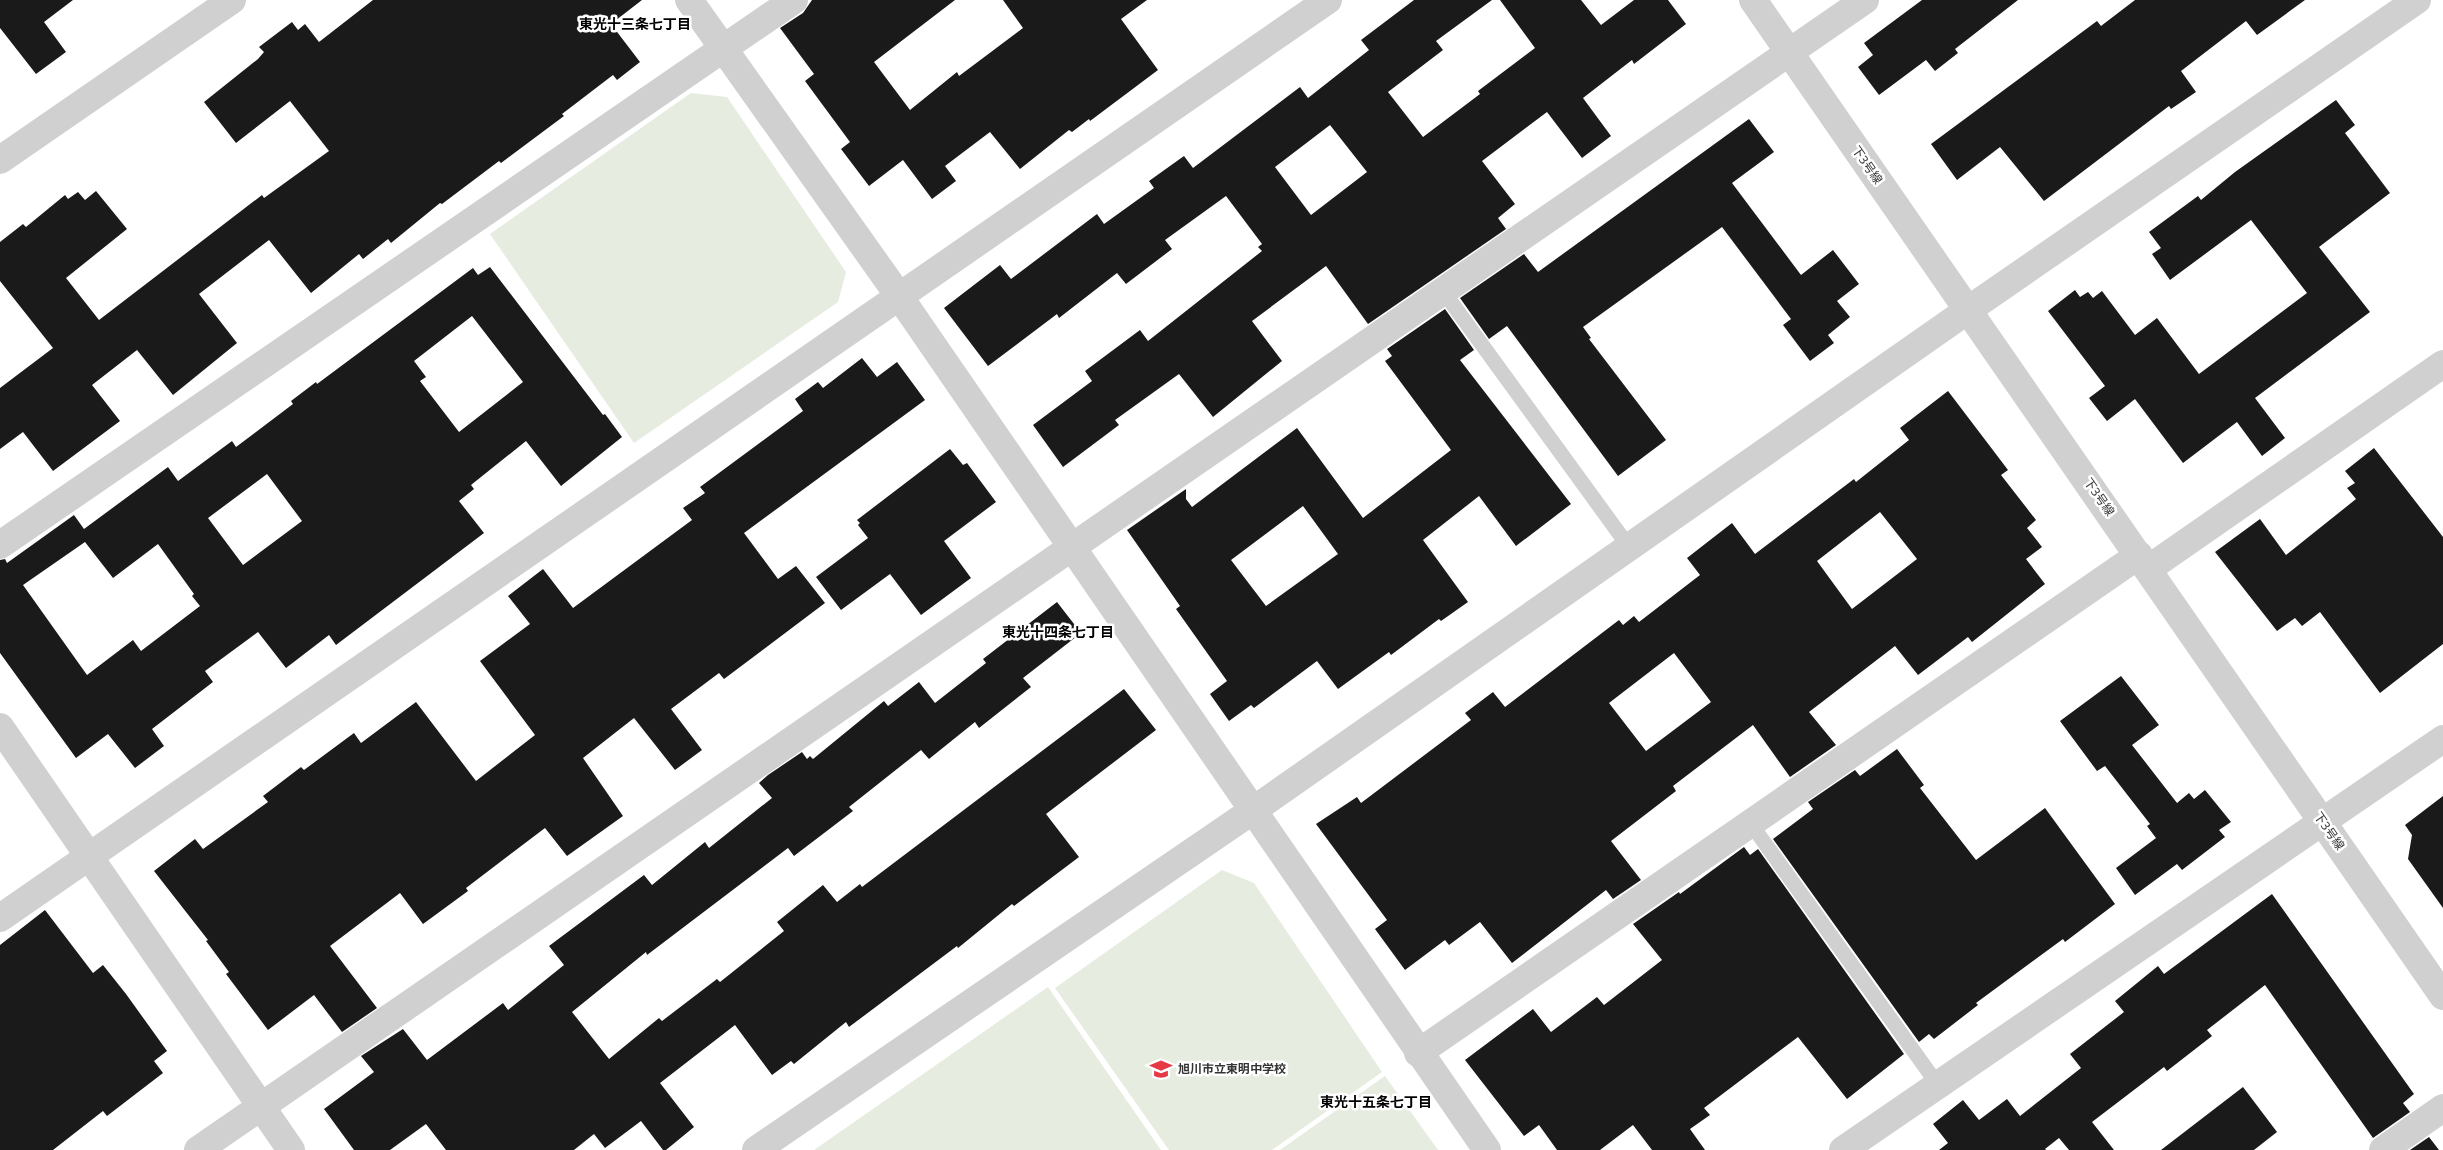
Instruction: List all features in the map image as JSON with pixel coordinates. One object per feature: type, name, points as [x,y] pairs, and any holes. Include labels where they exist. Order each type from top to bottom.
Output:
[{"type":"street","points":[[0,160],[232,0]]},
{"type":"street","points":[[689,0],[899,296],[1418,1053],[1487,1150]]},
{"type":"street","points":[[0,545],[794,0]]},
{"type":"street","points":[[0,918],[1328,0]]},
{"type":"street","name":"下3号線","points":[[1753,0],[2443,996]]},
{"type":"street","points":[[198,1150],[1865,0]]},
{"type":"street","points":[[756,1150],[1252,811],[1968,310],[2416,0]]},
{"type":"street","points":[[1418,1053],[1751,824],[2443,364]]},
{"type":"street","points":[[0,727],[291,1150]]},
{"type":"street","points":[[1844,1150],[2443,739]]},
{"type":"street","points":[[2383,1150],[2443,1108]]},
{"type":"lane","points":[[1443,291],[1629,547]]},
{"type":"lane","points":[[1751,824],[1938,1086]]},
{"type":"shaded area","points":[[691,93],[727,97],[846,272],[838,302],[634,443],[490,234]]},
{"type":"shaded area","points":[[1222,870],[1254,883],[1382,1072],[1272,1150],[1169,1150],[1055,988]]},
{"type":"shaded area","points":[[1048,987],[1161,1150],[814,1150]]},
{"type":"shaded area","points":[[1385,1076],[1438,1150],[1280,1150]]},
{"type":"building","points":[[0,0],[73,0],[44,22],[66,52],[36,74],[0,28]]},
{"type":"building","points":[[373,0],[642,0],[611,24],[640,62],[617,80],[613,75],[562,114],[564,116],[501,163],[499,161],[442,204],[440,203],[391,243],[388,239],[363,259],[359,254],[311,293],[269,240],[199,294],[237,343],[173,395],[137,350],[92,385],[120,421],[53,471],[23,432],[0,449],[0,388],[53,348],[0,281],[0,242],[23,224],[26,227],[65,195],[68,199],[78,192],[85,200],[96,191],[127,229],[66,278],[99,320],[262,195],[264,198],[329,151],[290,101],[236,143],[204,102],[258,59],[264,52],[259,47],[292,22],[298,30],[305,24],[319,42]]},
{"type":"building","points":[[812,0],[955,0],[874,62],[910,110],[957,72],[959,76],[1023,28],[1003,0],[1147,0],[1121,19],[1158,70],[1090,121],[1089,119],[1072,132],[1069,130],[1020,169],[990,132],[945,166],[956,181],[932,199],[903,160],[869,186],[841,149],[850,142],[805,81],[814,74],[780,28],[803,13]]},
{"type":"building","points":[[1414,0],[1492,0],[1436,41],[1443,50],[1388,92],[1423,137],[1480,94],[1478,91],[1535,48],[1500,0],[1581,0],[1601,25],[1634,0],[1668,0],[1686,24],[1634,64],[1632,60],[1583,98],[1611,136],[1582,158],[1547,112],[1482,161],[1515,204],[1498,218],[1506,229],[1368,324],[1326,266],[1252,321],[1282,361],[1213,417],[1179,374],[1115,420],[1119,425],[1063,467],[1033,425],[1092,381],[1085,371],[1140,330],[1148,341],[1262,251],[1258,247],[1262,244],[1226,196],[1165,240],[1172,249],[1126,284],[1117,273],[1059,318],[1057,314],[988,366],[944,308],[1000,265],[1011,279],[1097,214],[1104,224],[1154,188],[1149,181],[1184,156],[1193,168],[1300,87],[1308,98],[1369,50],[1361,40]],"holes":[[[1330,125],[1367,172],[1311,215],[1275,167]]]},
{"type":"building","points":[[1922,0],[2018,0],[1955,49],[1958,53],[1935,71],[1926,60],[1879,95],[1858,67],[1873,55],[1864,43]]},
{"type":"building","points":[[2135,0],[2305,0],[2257,35],[2246,21],[2181,71],[2196,92],[2171,109],[2169,106],[2044,201],[2000,147],[1957,180],[1931,144],[2097,21],[2101,26]]},
{"type":"building","points":[[2336,100],[2355,125],[2345,133],[2390,193],[2319,247],[2370,312],[2255,398],[2285,438],[2262,456],[2237,422],[2183,463],[2135,399],[2107,421],[2089,398],[2105,386],[2048,311],[2075,290],[2080,297],[2088,292],[2093,298],[2102,291],[2135,335],[2157,318],[2199,374],[2307,293],[2251,220],[2170,280],[2152,254],[2161,248],[2149,232],[2198,196],[2201,200],[2235,172]]},
{"type":"building","points":[[1749,119],[1774,152],[1732,183],[1801,275],[1833,250],[1859,284],[1837,301],[1850,317],[1828,335],[1834,343],[1810,361],[1783,325],[1791,319],[1722,227],[1583,327],[1591,338],[1589,339],[1666,440],[1618,476],[1507,326],[1489,339],[1460,298],[1524,254],[1538,272]]},
{"type":"building","points":[[490,267],[603,415],[605,414],[622,437],[561,486],[526,441],[471,485],[474,489],[459,501],[484,533],[336,645],[329,635],[286,668],[258,632],[205,671],[213,682],[152,729],[164,746],[135,768],[108,734],[76,758],[0,653],[0,560],[5,559],[7,563],[74,515],[84,529],[168,467],[178,481],[232,441],[236,447],[293,404],[291,401],[316,382],[317,384],[473,268],[478,275]],"holes":[[[472,316],[523,382],[459,432],[420,381],[426,377],[414,361]],[[267,474],[302,521],[243,565],[208,518]],[[85,542],[113,578],[158,544],[194,594],[192,596],[200,606],[141,651],[133,640],[87,675],[23,585]]]},
{"type":"building","points":[[1445,309],[1474,350],[1460,360],[1571,504],[1516,546],[1479,496],[1423,540],[1468,602],[1441,621],[1439,619],[1391,655],[1389,652],[1338,689],[1317,661],[1254,708],[1251,705],[1229,721],[1210,694],[1227,681],[1176,609],[1180,606],[1127,530],[1186,489],[1186,499],[1192,507],[1297,428],[1363,518],[1451,450],[1385,361],[1392,356],[1387,349]],"holes":[[[1303,506],[1338,554],[1266,606],[1231,560]]]},
{"type":"building","points":[[862,358],[877,377],[897,362],[925,400],[744,533],[778,579],[796,566],[825,603],[724,679],[719,673],[671,709],[702,750],[675,770],[634,718],[583,758],[623,816],[567,856],[545,828],[466,888],[468,891],[423,924],[400,893],[330,946],[377,1008],[342,1032],[314,995],[268,1030],[226,974],[229,972],[206,941],[208,940],[154,871],[195,839],[203,849],[268,802],[263,796],[301,767],[304,770],[354,733],[361,743],[416,702],[476,781],[535,735],[480,661],[530,624],[508,596],[543,569],[573,608],[692,520],[683,508],[705,493],[700,487],[803,411],[795,399],[818,382],[823,388]]},
{"type":"building","points":[[1948,391],[2008,470],[2001,475],[2036,520],[2027,528],[2042,547],[2026,559],[2045,584],[1972,642],[1968,637],[1918,675],[1895,646],[1809,712],[1836,745],[1790,777],[1753,725],[1673,786],[1676,791],[1611,841],[1641,880],[1613,899],[1606,890],[1512,963],[1480,922],[1449,945],[1445,940],[1405,970],[1375,929],[1387,920],[1316,824],[1357,797],[1361,803],[1471,720],[1465,713],[1493,692],[1505,707],[1619,620],[1623,625],[1634,616],[1639,622],[1700,575],[1687,558],[1732,523],[1755,554],[1854,479],[1856,482],[1909,440],[1900,428]],"holes":[[[1880,512],[1917,559],[1852,609],[1817,561]],[[1674,653],[1711,702],[1646,751],[1609,703]]]},
{"type":"building","points":[[2374,448],[2443,537],[2443,644],[2380,693],[2320,612],[2302,626],[2295,618],[2277,631],[2215,552],[2260,519],[2286,555],[2356,499],[2347,488],[2355,483],[2345,471]]},
{"type":"building","points":[[950,449],[963,465],[967,463],[996,502],[944,541],[971,578],[921,615],[890,574],[841,610],[816,577],[868,538],[858,525],[860,523],[857,520]]},
{"type":"building","points":[[1057,602],[1081,633],[1023,678],[1031,687],[979,728],[975,722],[929,759],[921,750],[849,807],[853,811],[794,856],[788,848],[647,955],[646,952],[572,1012],[609,1059],[659,1018],[662,1021],[717,979],[720,982],[784,931],[777,922],[823,885],[837,902],[860,884],[862,887],[1124,689],[1156,730],[1046,814],[1079,857],[1014,906],[1012,904],[958,948],[957,946],[849,1027],[846,1022],[794,1064],[791,1061],[772,1075],[735,1025],[660,1083],[694,1127],[666,1150],[663,1150],[641,1121],[605,1148],[594,1134],[574,1150],[446,1150],[426,1124],[390,1150],[354,1150],[324,1109],[374,1072],[361,1056],[403,1029],[427,1060],[503,1003],[508,1010],[564,965],[549,946],[644,875],[652,885],[705,842],[709,848],[772,798],[759,783],[768,775],[802,752],[807,759],[810,756],[813,759],[884,701],[888,706],[919,682],[935,703],[986,663],[983,659]]},
{"type":"building","points":[[2121,676],[2159,725],[2132,745],[2177,803],[2189,793],[2194,799],[2205,790],[2231,822],[2219,830],[2225,837],[2182,870],[2177,864],[2135,895],[2116,868],[2156,838],[2147,826],[2150,824],[2105,766],[2097,771],[2060,721]]},
{"type":"building","points":[[1897,749],[1924,785],[1920,788],[1976,860],[2045,808],[2115,904],[2065,942],[2063,939],[1976,1003],[1978,1005],[1934,1039],[1929,1034],[1919,1042],[1773,839],[1813,809],[1808,802],[1855,770],[1860,776]]},
{"type":"building","points":[[2443,796],[2443,908],[2408,859],[2412,835],[2405,825]]},
{"type":"building","points":[[1744,847],[1750,855],[1758,849],[1904,1054],[1847,1099],[1798,1037],[1704,1108],[1710,1115],[1690,1129],[1705,1150],[1652,1150],[1633,1125],[1600,1150],[1557,1150],[1539,1125],[1524,1136],[1465,1060],[1533,1009],[1551,1032],[1597,997],[1604,1005],[1662,960],[1633,924],[1679,892],[1680,894]]},
{"type":"building","points":[[2272,894],[2414,1094],[2403,1103],[2410,1112],[2373,1138],[2265,985],[2207,1030],[2212,1036],[2167,1071],[2164,1067],[2092,1122],[2114,1150],[2069,1150],[2059,1138],[2046,1150],[1939,1150],[1948,1143],[1933,1124],[1963,1100],[1979,1120],[2007,1099],[2020,1116],[2081,1068],[2070,1054],[2124,1012],[2115,1001],[2158,966],[2164,974]]},
{"type":"building","points":[[45,910],[93,973],[103,965],[126,994],[167,1051],[154,1061],[163,1073],[107,1116],[103,1111],[53,1150],[0,1150],[0,945]]},
{"type":"building","points":[[2243,1087],[2277,1132],[2254,1150],[2161,1150]]},
{"type":"building","points":[[2429,1137],[2439,1150],[2410,1150]]},
{"type":"place","name":"旭川市立東明中学校","points":[[1161,1069]]},
{"type":"district","name":"東光十三条七丁目","points":[[635,24]]},
{"type":"district","name":"東光十四条七丁目","points":[[1058,632]]},
{"type":"district","name":"東光十五条七丁目","points":[[1376,1102]]}]
